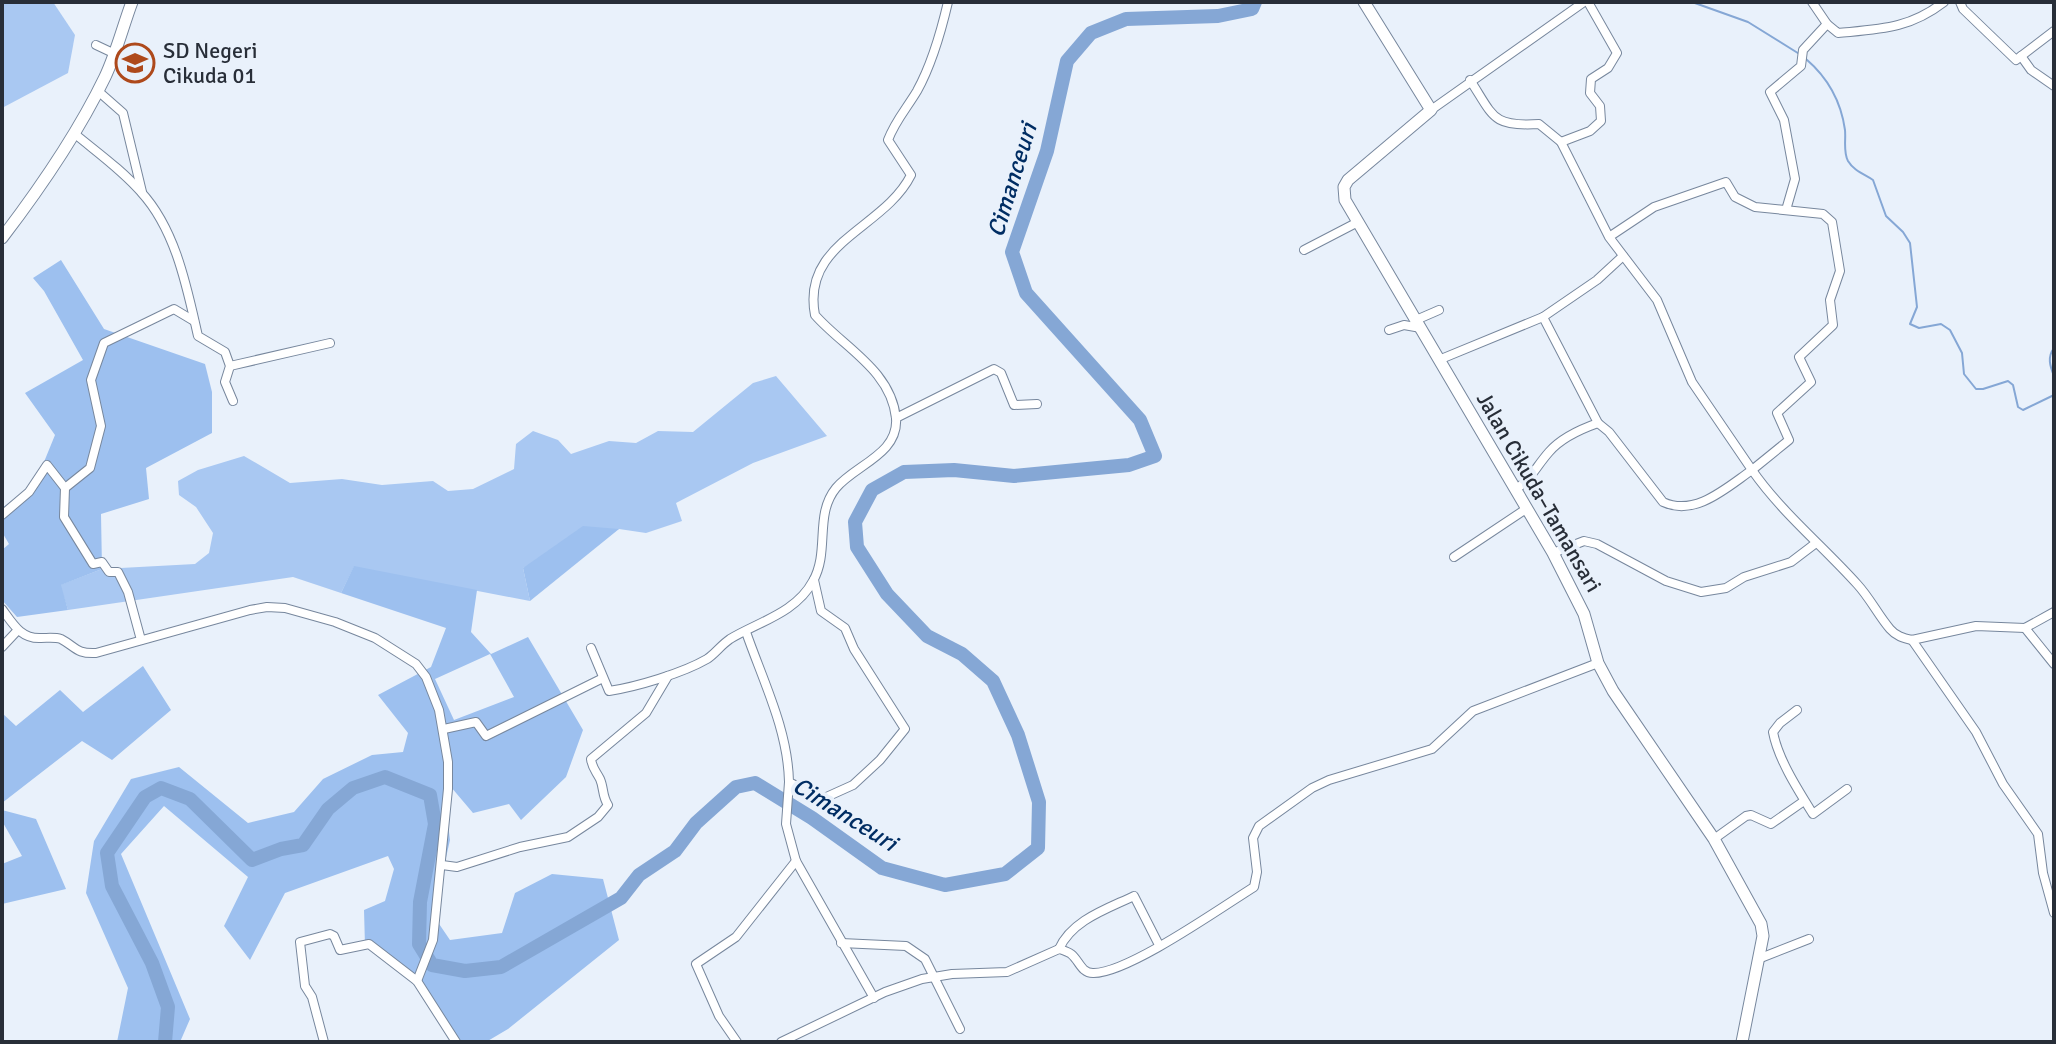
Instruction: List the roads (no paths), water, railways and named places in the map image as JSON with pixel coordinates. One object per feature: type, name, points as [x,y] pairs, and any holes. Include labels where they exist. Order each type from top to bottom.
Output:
[{"type":"street","points":[[2,238],[75,134],[107,74],[132,2]]},
{"type":"street","points":[[591,648],[609,691],[668,676],[708,658],[729,640],[768,621],[791,605],[814,580],[822,558],[826,504],[845,480],[891,441],[896,418],[891,398],[877,374],[815,315],[816,278],[831,252],[885,208],[904,188],[911,175],[888,140],[896,120],[923,80],[941,32],[948,2]]},
{"type":"street","points":[[1364,2],[1431,110],[1586,2],[1617,53],[1608,68],[1591,79],[1590,93],[1600,106],[1601,121],[1590,131],[1561,142]]},
{"type":"street","points":[[1812,2],[1827,24],[1838,33],[1900,27],[1944,2]]},
{"type":"street","points":[[1960,2],[1963,9],[2016,60],[2054,31]]},
{"type":"street","points":[[1786,210],[1795,179],[1784,120],[1770,92],[1801,66],[1803,50],[1827,24]]},
{"type":"street","points":[[96,45],[113,53]]},
{"type":"street","points":[[2021,56],[2031,70],[2054,86]]},
{"type":"street","points":[[1470,80],[1494,117],[1511,126],[1539,124],[1561,142],[1609,237],[1657,300],[1692,382],[1763,486],[1858,585],[1891,631],[1901,638],[1912,640],[1976,626],[2025,628],[2054,612]]},
{"type":"street","points":[[98,91],[123,113],[142,193]]},
{"type":"street","name":"Jalan Cikuda–Tamansari","points":[[1431,110],[1348,180],[1344,187],[1345,200],[1553,553],[1584,614],[1598,663],[1613,691],[1714,839],[1761,924],[1763,936],[1742,1042]]},
{"type":"street","points":[[75,134],[142,193],[172,242],[198,336],[225,352],[230,366],[225,382],[233,401]]},
{"type":"street","points":[[1543,317],[1598,423],[1609,432],[1663,502],[1675,508],[1697,505],[1752,470],[1789,440],[1777,413],[1811,382],[1799,357],[1833,325],[1830,300],[1840,271],[1832,222],[1823,214],[1755,207],[1735,197],[1726,182],[1654,207],[1609,237]]},
{"type":"street","points":[[1304,250],[1358,222]]},
{"type":"street","points":[[1441,359],[1543,317],[1597,280],[1623,256]]},
{"type":"street","points":[[65,488],[90,468],[94,454],[101,426],[91,380],[104,343],[174,309],[194,321]]},
{"type":"street","points":[[1389,330],[1419,324],[1439,310]]},
{"type":"street","points":[[230,366],[330,343]]},
{"type":"street","points":[[896,418],[994,369],[1001,373],[1014,405],[1037,404]]},
{"type":"street","points":[[1515,490],[1530,479],[1550,450],[1577,431],[1598,423]]},
{"type":"street","points":[[2,515],[29,492],[47,465],[65,488],[64,517],[93,564],[102,562],[109,572],[118,572],[128,592],[141,640]]},
{"type":"street","points":[[1454,557],[1526,509]]},
{"type":"street","points":[[1553,553],[1584,541],[1597,544],[1666,581],[1701,592],[1726,588],[1744,577],[1791,562],[1816,543]]},
{"type":"street","points":[[746,632],[772,700],[789,763],[789,782],[822,799],[853,785],[880,760],[905,729],[854,649],[845,628],[821,611],[814,580]]},
{"type":"street","points":[[2,609],[17,631],[34,638],[60,639],[84,654],[250,610],[285,608],[335,622],[375,638],[416,664],[434,694],[444,729],[448,789],[433,940],[417,981]]},
{"type":"street","points":[[2025,628],[2054,664]]},
{"type":"street","points":[[2,647],[17,631]]},
{"type":"street","points":[[1912,640],[1976,732],[2003,784],[2038,834],[2043,873],[2054,913]]},
{"type":"street","points":[[1059,949],[1071,953],[1085,972],[1094,974],[1121,965],[1180,936],[1254,887],[1257,872],[1253,838],[1259,826],[1312,788],[1432,749],[1473,711],[1598,663]]},
{"type":"street","points":[[442,865],[457,867],[520,847],[568,837],[598,817],[608,805],[591,759],[646,713],[668,676]]},
{"type":"street","points":[[444,729],[476,722],[486,736],[603,678]]},
{"type":"street","points":[[1797,710],[1773,732],[1804,801],[1813,814],[1847,789]]},
{"type":"street","points":[[789,782],[786,824],[796,861],[874,998]]},
{"type":"street","points":[[1714,839],[1746,816],[1751,815],[1771,824],[1804,801]]},
{"type":"street","points":[[737,1042],[719,1016],[696,964],[736,937],[796,861]]},
{"type":"street","points":[[781,1042],[874,998],[932,977],[1007,972],[1059,949],[1067,933],[1090,917],[1134,896],[1159,945]]},
{"type":"street","points":[[324,1042],[312,997],[305,986],[300,942],[330,934],[342,951],[369,944],[417,981],[456,1042]]},
{"type":"street","points":[[1758,959],[1809,939]]},
{"type":"street","points":[[841,943],[906,946],[925,959],[960,1029]]},
{"type":"waterway","name":"Cimanceuri","points":[[165,1042],[168,1007],[152,963],[112,886],[107,853],[145,797],[161,788],[190,799],[252,860],[303,845],[328,809],[353,788],[385,777],[430,795],[435,824],[420,902],[419,944],[432,965],[465,971],[501,967],[621,898],[639,875],[675,851],[696,823],[736,787],[755,783],[812,818],[882,868],[945,885],[1005,874],[1038,848],[1039,802],[1018,735],[993,681],[962,654],[927,636],[887,594],[857,547],[855,522],[872,490],[904,472],[954,470],[1014,476],[1129,465],[1155,456],[1140,420],[1026,293],[1012,252],[1047,151],[1067,61],[1091,33],[1126,19],[1218,16],[1252,9],[1255,2]]},
{"type":"waterway","points":[[1692,2],[1748,22],[1801,55]]},
{"type":"waterway","points":[[1806,59],[1827,82],[1836,100],[1843,119],[1848,161],[1873,180],[1886,216],[1910,243],[1917,307],[1910,324],[1919,328],[1941,324],[1950,330],[1962,353],[1964,374],[1976,389],[2008,381],[2013,385],[2018,407],[2023,410],[2054,395]]},
{"type":"waterway","points":[[2054,348],[2050,358],[2054,376]]},
{"type":"place","name":"SD Negeri Cikuda 01","points":[[135,63]]}]
